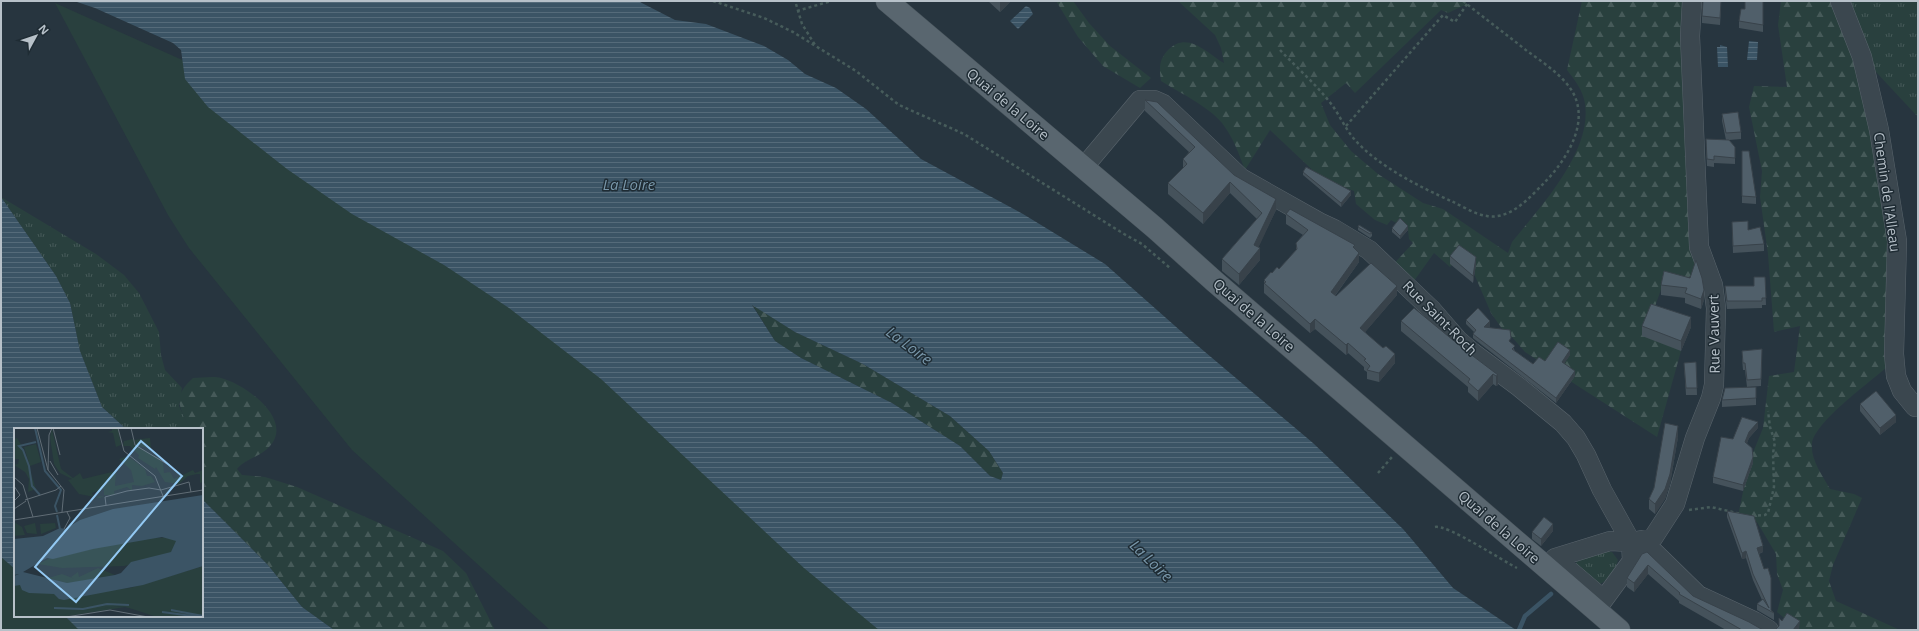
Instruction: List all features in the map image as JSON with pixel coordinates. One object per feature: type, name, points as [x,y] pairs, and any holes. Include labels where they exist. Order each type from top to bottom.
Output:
[{"type":"main road","name":"Quai de la Loire","points":[[887,1],[1155,228],[1214,281],[1600,605],[1619,630]]},
{"type":"street","name":"Rue Vauvert","points":[[1631,542],[1653,538],[1672,510],[1695,438],[1711,398],[1714,385],[1716,308],[1713,285],[1699,247],[1690,36],[1692,1]]},
{"type":"street","name":"Chemin de l'Alleau","points":[[1840,1],[1862,56],[1879,130],[1897,242],[1894,354],[1896,376],[1902,391],[1915,406]]},
{"type":"street","name":"Rue Saint-Roch","points":[[1083,168],[1140,100],[1154,100],[1163,104],[1241,178],[1369,250],[1432,310],[1458,340],[1563,423],[1576,438],[1586,455],[1602,490],[1631,542]]},
{"type":"street","points":[[1547,562],[1610,541],[1631,542],[1654,552],[1698,594],[1754,621],[1769,630]]},
{"type":"street","points":[[1600,605],[1632,561],[1631,542]]},
{"type":"path","points":[[713,1],[764,18],[793,32],[856,71],[899,105],[964,134],[1142,244]]},
{"type":"path","points":[[797,11],[831,1]]},
{"type":"path","points":[[1280,50],[1331,104],[1354,139],[1371,154],[1411,182],[1486,216],[1504,215],[1516,209],[1543,184],[1568,155],[1574,141],[1579,121],[1578,105],[1573,93],[1566,83],[1552,70],[1463,1]]},
{"type":"path","points":[[796,4],[802,24],[816,46]]},
{"type":"path","points":[[1346,126],[1442,15],[1455,22],[1468,4]]},
{"type":"path","points":[[1749,516],[1762,516],[1768,513],[1774,487],[1773,454],[1775,442],[1770,427],[1768,411]]},
{"type":"path","points":[[1378,473],[1395,453]]},
{"type":"path","points":[[1672,510],[1711,507],[1742,514]]},
{"type":"path","points":[[1435,527],[1443,528],[1468,540],[1523,570],[1531,570],[1547,562]]},
{"type":"green space","points":[[1056,1],[1073,1],[1089,23],[1110,46],[1151,78],[1140,88],[1103,66],[1078,37]]},
{"type":"green space","points":[[1178,1],[1463,1],[1467,4],[1448,13],[1441,10],[1355,93],[1346,83],[1321,103],[1330,125],[1351,151],[1378,174],[1423,203],[1443,209],[1508,253],[1512,242],[1537,212],[1563,176],[1574,157],[1582,137],[1586,118],[1584,99],[1575,80],[1567,70],[1582,1],[1692,1],[1699,247],[1694,275],[1672,283],[1664,281],[1652,315],[1681,351],[1657,437],[1525,352],[1511,336],[1505,333],[1491,313],[1475,276],[1475,269],[1457,260],[1450,267],[1434,253],[1409,288],[1389,269],[1413,243],[1409,239],[1408,230],[1391,220],[1387,225],[1375,220],[1356,204],[1354,191],[1322,179],[1270,130],[1245,170],[1233,140],[1222,123],[1202,105],[1161,81],[1160,67],[1163,56],[1176,44],[1183,42],[1190,43],[1204,49],[1224,63],[1221,48],[1215,35]]},
{"type":"green space","points":[[1781,1],[1840,1],[1897,241],[1887,367],[1844,403],[1823,424],[1812,443],[1812,449],[1815,461],[1830,489],[1854,494],[1862,498],[1833,565],[1829,581],[1836,601],[1900,630],[1798,630],[1777,612],[1783,590],[1777,574],[1776,554],[1757,522],[1740,520],[1739,511],[1745,482],[1752,455],[1763,428],[1769,376],[1794,372],[1800,326],[1774,332],[1768,254],[1760,197],[1762,171],[1749,107],[1754,86],[1787,87],[1778,25]]},
{"type":"green space","points":[[1840,1],[1918,1],[1918,117],[1862,57]]},
{"type":"green space","points":[[55,3],[633,262],[1071,630],[550,630],[352,450],[189,248],[168,215]]},
{"type":"green space","points":[[1,197],[96,254],[124,275],[139,293],[159,332],[161,355],[165,370],[182,388],[179,406],[190,428],[125,428],[102,407],[80,351],[70,303],[56,276]]},
{"type":"green space","points":[[752,304],[795,332],[863,364],[950,416],[989,451],[1003,473],[1001,480],[990,476],[960,446],[892,403],[801,358],[775,341]]},
{"type":"green space","points":[[193,378],[221,378],[242,387],[264,404],[271,414],[276,425],[276,436],[266,450],[245,462],[237,469],[242,475],[265,477],[297,487],[443,551],[466,573],[495,630],[334,630],[302,607],[267,564],[203,500],[203,428],[190,428],[183,414],[180,396],[186,385]]},
{"type":"green space","points":[[1,417],[14,439],[14,617],[142,617],[155,630],[1,630]]},
{"type":"green space","points":[[1605,551],[1612,552],[1618,560],[1611,574],[1605,581],[1599,584],[1576,564],[1577,560]]},
{"type":"water","name":"La Loire","points":[[74,1],[638,1],[675,20],[706,24],[764,46],[788,60],[805,74],[836,88],[866,109],[921,159],[1023,214],[1105,264],[1192,341],[1313,443],[1403,529],[1453,588],[1516,630],[879,630],[804,568],[601,379],[509,308],[444,265],[352,214],[287,169],[208,107],[185,79],[181,50],[173,43],[95,8]],"holes":[[[752,305],[795,332],[863,364],[950,416],[989,451],[1003,473],[1001,480],[990,476],[960,446],[892,403],[801,358],[775,341]]]},
{"type":"water","points":[[1026,6],[1030,8],[1033,14],[1018,29],[1010,21]]},
{"type":"water","points":[[1749,41],[1758,42],[1757,60],[1747,60]]},
{"type":"water","points":[[1720,45],[1727,47],[1728,67],[1718,67],[1717,47],[1720,47]]},
{"type":"water","points":[[1,197],[56,276],[70,303],[80,351],[102,407],[125,428],[14,428],[14,568],[1,557]]},
{"type":"water","points":[[203,500],[267,564],[302,607],[334,630],[79,630],[66,617],[203,617]]},
{"type":"building","points":[[1703,1],[1721,1],[1720,18],[1702,16]]},
{"type":"building","points":[[1745,1],[1763,1],[1763,25],[1739,21],[1741,9],[1745,9]]},
{"type":"building","points":[[1145,100],[1157,102],[1234,175],[1276,199],[1254,245],[1260,248],[1239,274],[1222,259],[1262,213],[1230,182],[1203,213],[1168,183],[1187,164],[1183,159],[1195,147]]},
{"type":"building","points":[[1738,112],[1741,132],[1726,133],[1722,114]]},
{"type":"building","points":[[1706,139],[1729,140],[1735,147],[1735,158],[1714,156],[1714,160],[1707,159]]},
{"type":"building","points":[[1742,151],[1749,151],[1756,197],[1742,196]]},
{"type":"building","points":[[1306,167],[1351,191],[1341,203],[1303,172]]},
{"type":"building","points":[[1290,209],[1355,245],[1353,247],[1359,253],[1331,292],[1336,296],[1371,263],[1397,286],[1360,328],[1383,348],[1386,346],[1395,354],[1379,373],[1367,370],[1370,366],[1364,360],[1366,359],[1348,343],[1346,345],[1315,319],[1310,324],[1264,283],[1266,282],[1264,280],[1271,272],[1272,273],[1277,267],[1279,269],[1297,249],[1296,243],[1308,230],[1286,214]]},
{"type":"building","points":[[1400,218],[1408,226],[1400,236],[1392,228]]},
{"type":"building","points":[[1748,221],[1748,230],[1760,227],[1764,244],[1733,246],[1732,222]]},
{"type":"building","points":[[1359,225],[1372,233],[1370,234],[1358,227]]},
{"type":"building","points":[[1459,245],[1476,257],[1473,276],[1450,256]]},
{"type":"building","points":[[1696,260],[1704,290],[1701,299],[1685,293],[1687,288],[1661,285],[1664,271],[1690,278]]},
{"type":"building","points":[[1754,277],[1765,277],[1766,298],[1762,298],[1762,301],[1727,301],[1725,286],[1754,286]]},
{"type":"building","points":[[1651,304],[1691,317],[1681,341],[1642,326]]},
{"type":"building","points":[[1414,308],[1498,375],[1496,376],[1493,374],[1478,391],[1468,382],[1470,379],[1401,321]]},
{"type":"building","points":[[1478,308],[1490,321],[1484,327],[1510,330],[1511,338],[1509,341],[1515,346],[1512,349],[1533,364],[1539,357],[1545,361],[1558,342],[1570,350],[1562,362],[1575,371],[1556,398],[1473,334],[1476,330],[1466,320]]},
{"type":"building","points":[[1762,349],[1761,379],[1747,380],[1742,351]]},
{"type":"building","points":[[1696,362],[1697,388],[1686,388],[1684,363]]},
{"type":"building","points":[[1756,387],[1756,398],[1722,400],[1725,388]]},
{"type":"building","points":[[1876,391],[1896,415],[1880,428],[1860,404]]},
{"type":"building","points":[[1742,417],[1758,422],[1749,432],[1745,442],[1752,448],[1753,457],[1743,485],[1713,477],[1721,437],[1733,439]]},
{"type":"building","points":[[1665,423],[1678,426],[1670,474],[1665,489],[1655,504],[1649,499],[1654,488]]},
{"type":"building","points":[[1727,511],[1754,516],[1763,546],[1757,548],[1764,569],[1768,568],[1771,578],[1771,610],[1774,613],[1757,604],[1763,599],[1769,608],[1753,574],[1746,551],[1742,553]]},
{"type":"building","points":[[1544,517],[1553,524],[1541,539],[1532,532]]},
{"type":"building","points":[[1647,552],[1693,596],[1763,630],[1742,630],[1679,594],[1680,593],[1648,565],[1634,583],[1627,578],[1642,554]]},
{"type":"building","points":[[1787,613],[1800,621],[1793,630],[1775,630],[1779,626],[1779,618],[1782,621]]},
{"type":"waterway","points":[[1519,630],[1525,616],[1551,594]]}]
